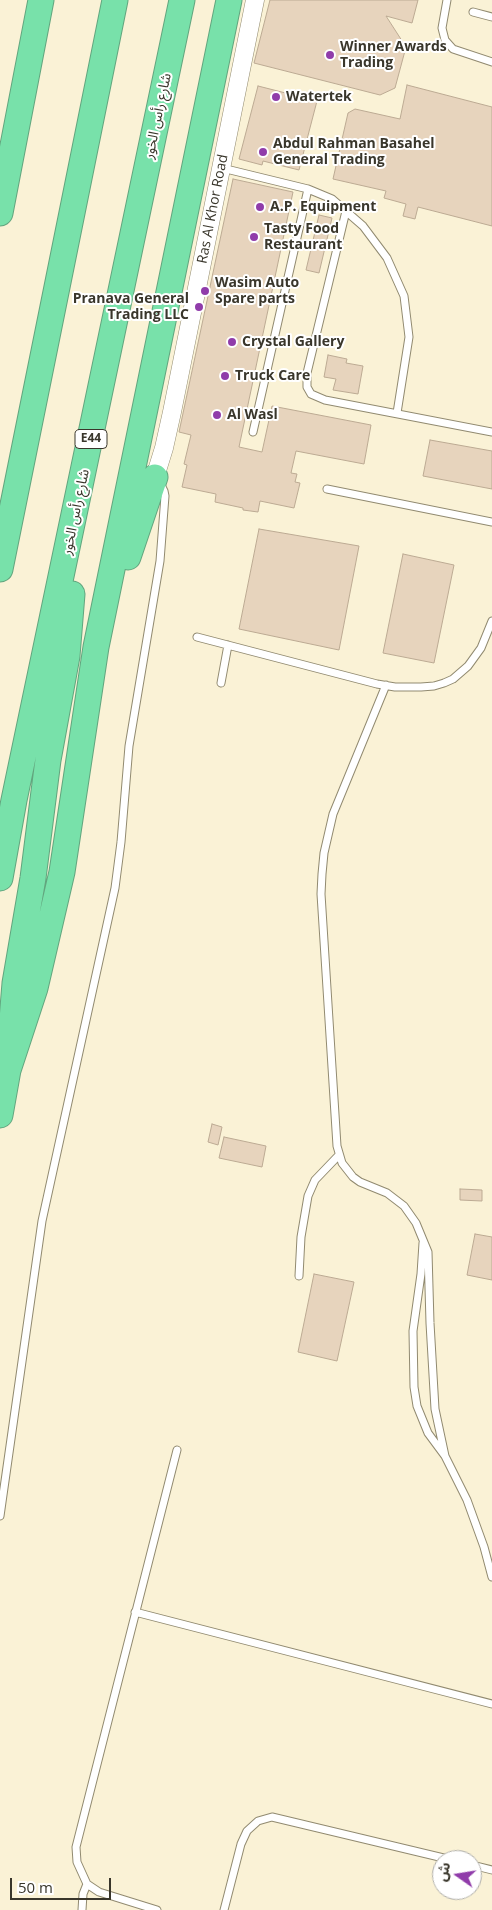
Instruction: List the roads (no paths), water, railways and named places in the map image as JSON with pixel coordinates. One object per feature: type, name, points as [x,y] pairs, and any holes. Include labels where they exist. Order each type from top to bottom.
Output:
[{"type":"highway","points":[[0,213],[41,0]]},
{"type":"highway","points":[[0,570],[115,0]]},
{"type":"highway","name":"شارع رأس الخور","points":[[0,878],[14,800],[182,0]]},
{"type":"highway","points":[[8,1070],[35,988],[62,872],[96,647],[229,0]]},
{"type":"highway","points":[[86,714],[103,669],[124,570],[155,477]]},
{"type":"highway","points":[[0,1115],[8,1070],[14,983],[33,878],[48,760],[66,656],[81,487]]},
{"type":"street","name":"Ras Al Khor Road","points":[[155,477],[168,430],[255,0]]},
{"type":"lane","points":[[447,0],[442,28],[445,40],[453,49],[492,62]]},
{"type":"lane","points":[[473,12],[492,17]]},
{"type":"lane","points":[[222,168],[308,189],[332,199],[363,226],[387,258],[404,296],[409,337],[397,413]]},
{"type":"lane","points":[[253,432],[308,189]]},
{"type":"lane","points":[[346,211],[307,373],[307,387],[311,394],[325,400],[492,432]]},
{"type":"lane","points":[[0,1516],[42,1221],[117,873],[129,746],[155,593],[163,528],[164,491],[155,477]]},
{"type":"lane","points":[[327,489],[492,522]]},
{"type":"lane","points":[[197,637],[386,685],[408,688],[434,686],[453,679],[461,673],[476,658],[492,621]]},
{"type":"lane","points":[[221,683],[228,645]]},
{"type":"lane","points":[[386,685],[334,814],[325,847],[322,874],[321,894],[339,1155],[347,1171],[353,1177],[360,1182],[387,1193],[404,1206],[416,1223],[429,1257],[430,1323],[435,1409],[445,1456]]},
{"type":"lane","points":[[300,1276],[301,1237],[308,1196],[315,1180],[339,1155]]},
{"type":"lane","points":[[423,1243],[413,1332],[414,1387],[417,1406],[423,1424],[445,1456],[460,1485],[476,1523],[492,1577]]},
{"type":"lane","points":[[157,1910],[99,1892],[87,1884],[77,1862],[76,1847],[177,1450]]},
{"type":"lane","points":[[135,1612],[492,1704]]},
{"type":"lane","points":[[224,1910],[241,1844],[247,1830],[258,1821],[272,1817],[432,1855]]},
{"type":"lane","points":[[82,1910],[83,1894],[87,1884]]},
{"type":"place","name":"Winner Awards Trading","points":[[330,55]]},
{"type":"place","name":"Watertek","points":[[276,97]]},
{"type":"place","name":"Abdul Rahman Basahel General Trading","points":[[263,152]]},
{"type":"place","name":"A.P. Equipment","points":[[260,207]]},
{"type":"place","name":"Tasty Food Restaurant","points":[[254,237]]},
{"type":"place","name":"Wasim Auto Spare parts","points":[[205,291]]},
{"type":"place","name":"Pranava General Trading LLC","points":[[199,307]]},
{"type":"place","name":"Crystal Gallery","points":[[232,342]]},
{"type":"place","name":"Truck Care","points":[[225,376]]},
{"type":"place","name":"Al Wasl","points":[[217,415]]}]
